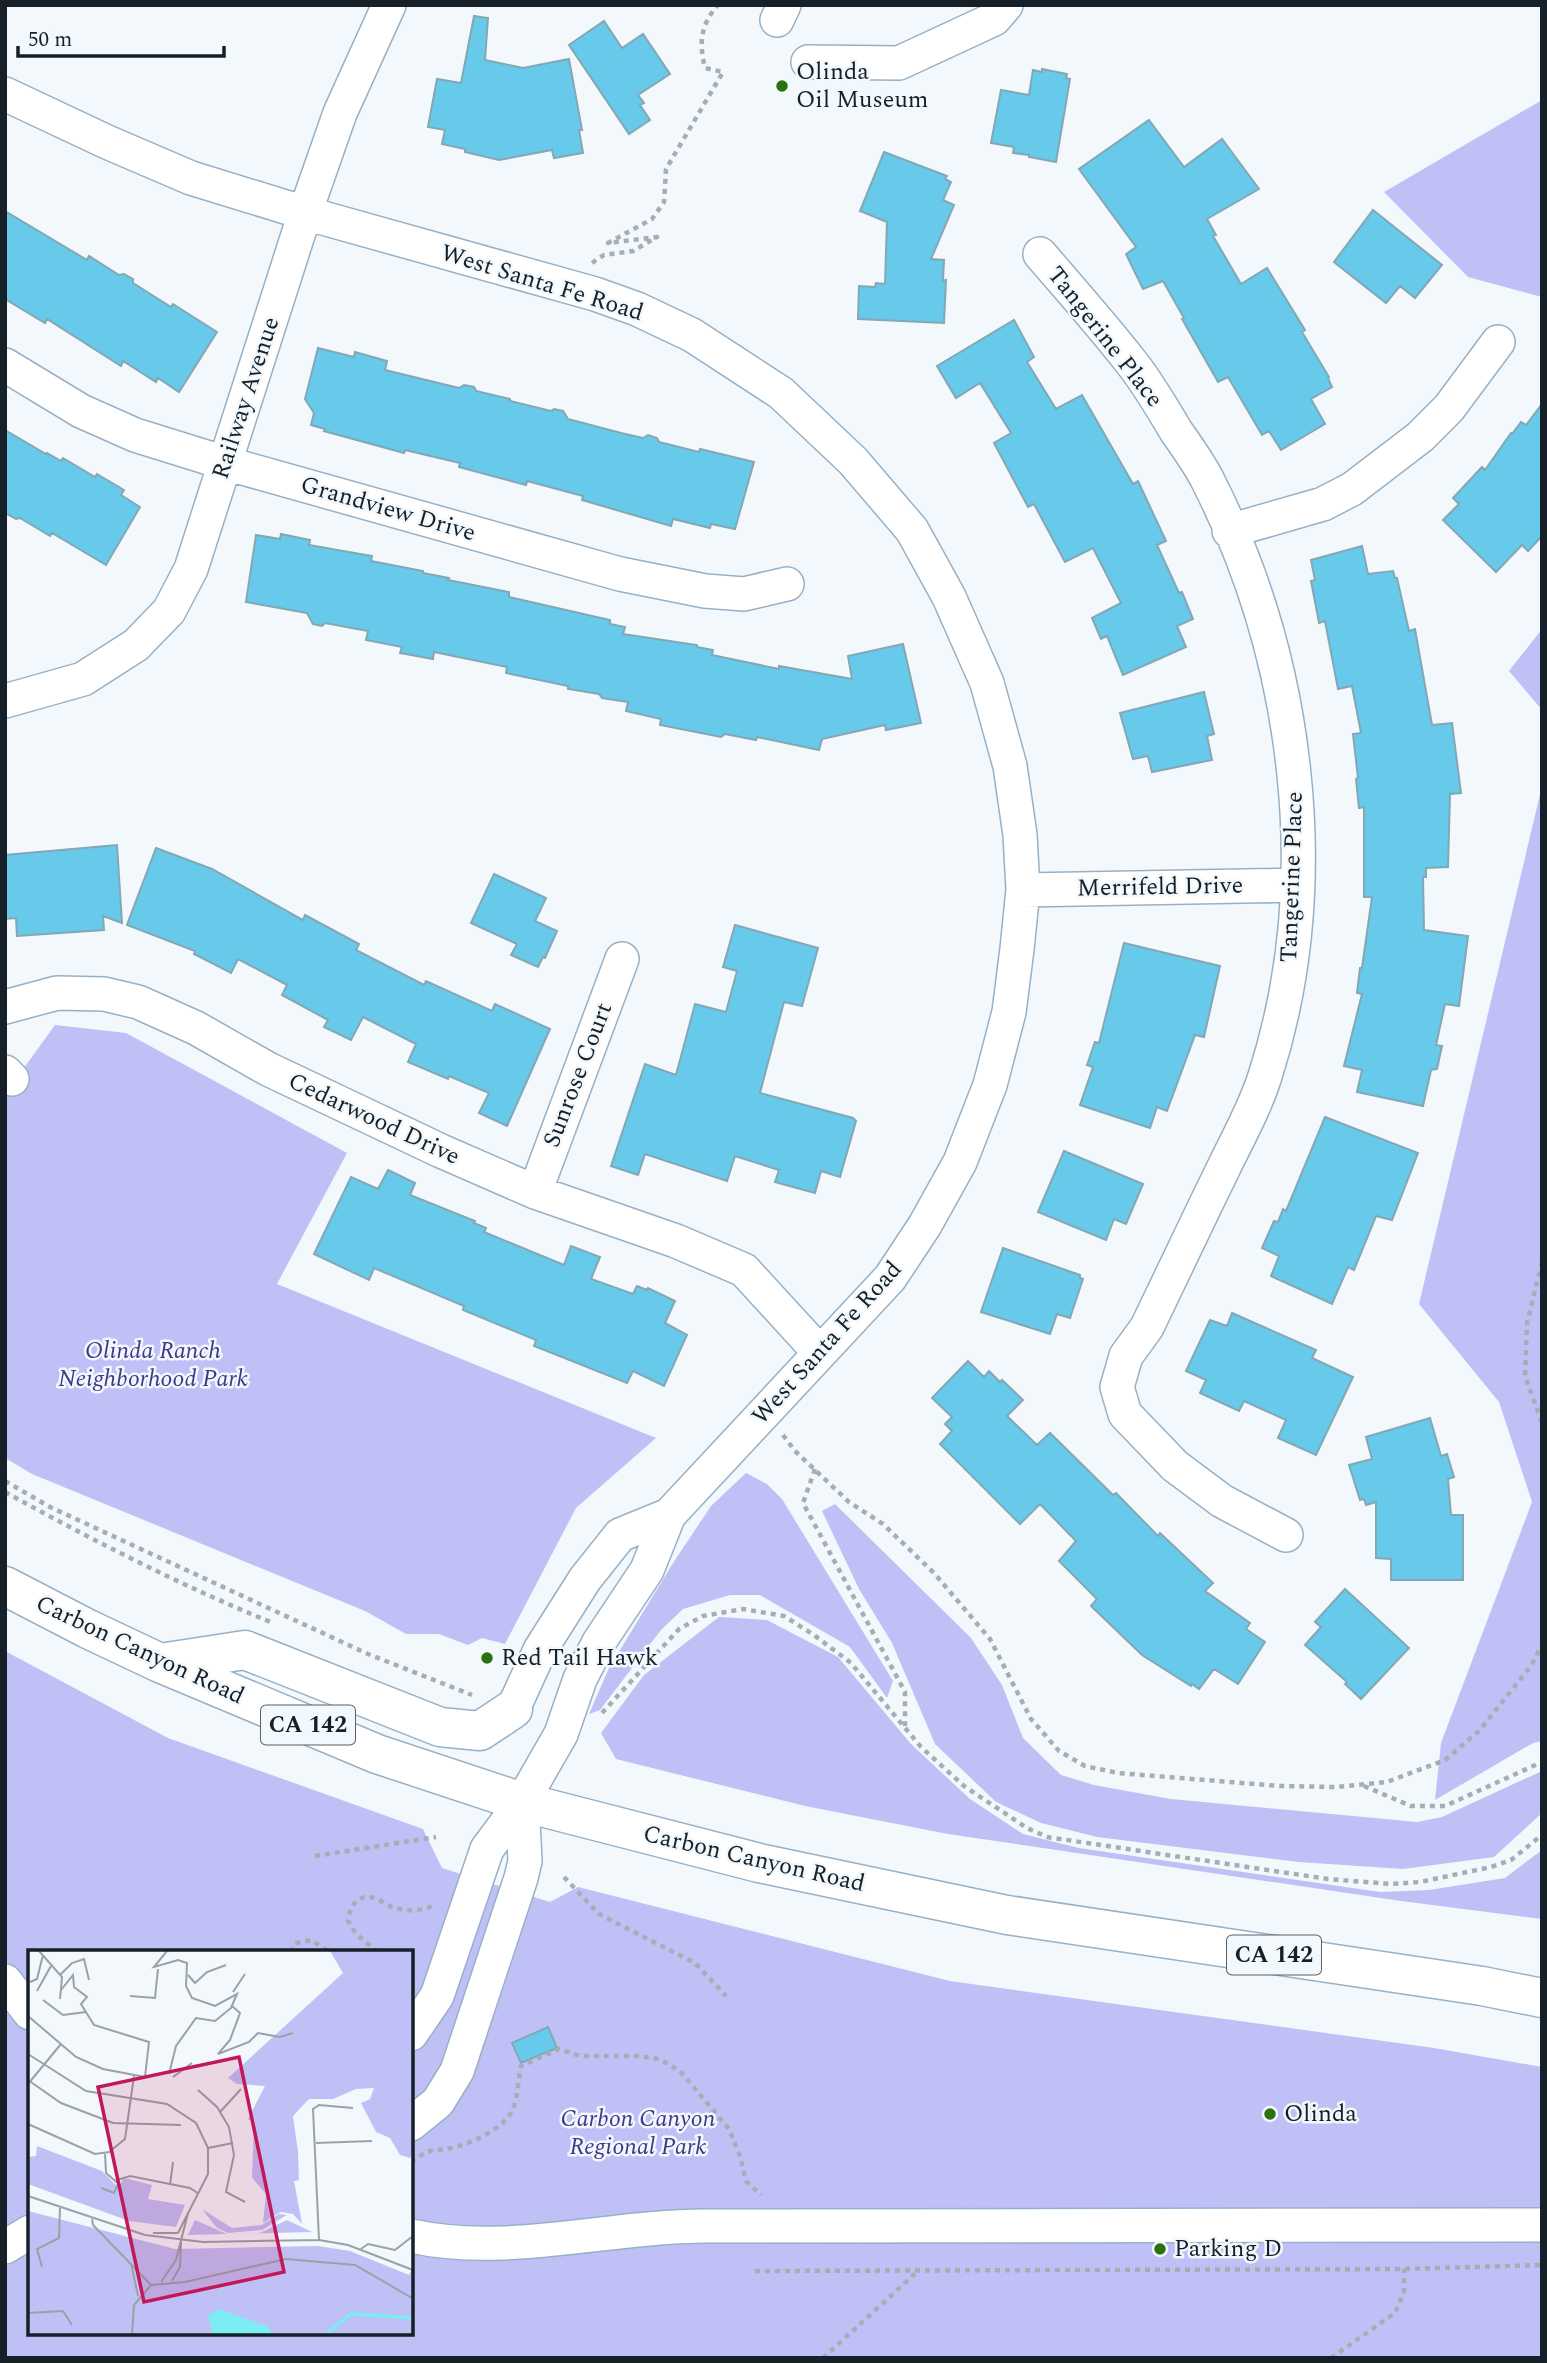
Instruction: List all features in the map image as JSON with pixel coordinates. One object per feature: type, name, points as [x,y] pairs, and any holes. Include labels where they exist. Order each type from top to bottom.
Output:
[{"type":"main road","name":"Carbon Canyon Road","points":[[5,1586],[160,1662],[377,1754],[522,1802],[759,1864],[1007,1915],[1542,1997]]},
{"type":"main road","points":[[160,1662],[245,1650],[440,1727],[480,1731],[513,1709]]},
{"type":"street","name":"Railway Avenue","points":[[5,701],[83,679],[136,645],[169,611],[191,569],[305,213],[340,113],[389,5]]},
{"type":"street","points":[[807,62],[899,62],[994,19],[1006,5]]},
{"type":"street","name":"West Santa Fe Road","points":[[5,94],[191,178],[305,213],[595,294],[637,309],[692,335],[781,393],[853,461],[912,530],[949,597],[987,683],[1010,766],[1020,835],[1023,890],[1009,1012],[990,1085],[960,1162],[890,1278],[669,1516],[647,1570],[599,1642],[580,1679],[561,1734],[522,1802],[486,1849],[437,1996],[413,2031]]},
{"type":"street","name":"Tangerine Place","points":[[1040,254],[1133,364],[1208,479],[1249,576],[1285,714],[1295,774],[1298,847],[1291,964],[1280,1022],[1265,1078],[1147,1326],[1126,1356],[1117,1387],[1125,1414],[1175,1466],[1222,1501],[1286,1535]]},
{"type":"street","points":[[1229,531],[1323,504],[1352,489],[1420,437],[1449,408],[1498,342]]},
{"type":"street","name":"Grandview Drive","points":[[5,365],[81,411],[135,435],[225,463],[620,574],[705,591],[744,594],[787,584]]},
{"type":"street","name":"Merrifeld Drive","points":[[1023,890],[1297,885]]},
{"type":"street","name":"Sunrose Court","points":[[535,1192],[622,959]]},
{"type":"street","name":"Cedarwood Drive","points":[[5,1007],[57,993],[104,994],[138,1002],[196,1028],[268,1069],[441,1151],[535,1192],[676,1241],[744,1270],[820,1353]]},
{"type":"street","name":"West Santa Fe Road","points":[[513,1709],[541,1650],[592,1570],[620,1535],[669,1516]]},
{"type":"street","points":[[413,2122],[438,2102],[457,2071],[525,1861],[522,1802]]},
{"type":"street","points":[[5,1982],[28,2011]]},
{"type":"street","points":[[413,2236],[442,2243],[479,2245],[701,2225],[1542,2225]]},
{"type":"street","points":[[5,2247],[28,2233]]},
{"type":"path","points":[[588,265],[604,255],[633,251],[657,237],[607,243],[652,219],[664,202],[666,169],[723,72],[705,68],[700,45],[710,14],[718,5]]},
{"type":"path","points":[[1542,1262],[1527,1323],[1525,1376],[1542,1423]]},
{"type":"path","points":[[781,1432],[795,1451],[849,1502],[883,1524],[934,1573],[990,1639],[1031,1719],[1059,1751],[1085,1766],[1118,1773],[1280,1786],[1336,1787],[1387,1783],[1445,1760],[1479,1731],[1531,1666],[1542,1645]]},
{"type":"path","points":[[815,1469],[803,1503],[905,1692],[905,1727]]},
{"type":"path","points":[[5,1481],[50,1507],[368,1654],[475,1697]]},
{"type":"path","points":[[5,1492],[67,1526],[237,1608],[275,1623]]},
{"type":"path","points":[[593,1722],[680,1629],[703,1616],[743,1609],[784,1616],[814,1635],[851,1663],[921,1747],[964,1786],[1027,1828],[1047,1838],[1328,1879],[1391,1884],[1420,1882],[1492,1867],[1511,1860],[1542,1835]]},
{"type":"path","points":[[362,1659],[400,1674]]},
{"type":"path","points":[[1362,1785],[1411,1806],[1445,1806],[1542,1762]]},
{"type":"path","points":[[315,1856],[436,1837]]},
{"type":"path","points":[[564,1877],[599,1914],[695,1963],[726,1996]]},
{"type":"path","points":[[376,1950],[356,1934],[348,1921],[349,1910],[354,1902],[365,1896],[392,1907],[420,1911],[440,1903]]},
{"type":"path","points":[[292,1950],[297,1943],[311,1940],[327,1950]]},
{"type":"path","points":[[413,2161],[428,2150],[473,2143],[492,2131],[513,2110],[521,2066],[559,2049],[580,2056],[638,2056],[659,2059],[680,2071],[729,2129],[747,2181],[769,2200]]},
{"type":"path","points":[[755,2271],[1405,2269],[1542,2265]]},
{"type":"path","points":[[1331,2358],[1395,2313],[1404,2292],[1405,2269]]},
{"type":"path","points":[[824,2358],[919,2270]]},
{"type":"green space","points":[[1542,100],[1542,297],[1468,277],[1384,192]]},
{"type":"green space","points":[[1542,629],[1542,710],[1509,671]]},
{"type":"green space","points":[[1542,786],[1542,1741],[1533,1743],[1435,1800],[1441,1743],[1532,1502],[1499,1402],[1419,1304]]},
{"type":"green space","name":"Olinda Ranch Neighborhood Park","points":[[55,1025],[126,1033],[347,1153],[277,1284],[656,1438],[576,1508],[505,1644],[482,1638],[468,1645],[439,1634],[406,1634],[365,1611],[32,1474],[5,1458],[5,1094]]},
{"type":"green space","points":[[746,1473],[767,1484],[782,1499],[893,1681],[887,1698],[850,1647],[760,1595],[730,1595],[683,1609],[661,1630],[600,1710],[589,1714],[609,1668],[673,1563],[711,1506]]},
{"type":"green space","points":[[835,1504],[971,1638],[1002,1685],[1023,1738],[1061,1775],[1094,1785],[1171,1799],[1417,1822],[1442,1817],[1542,1771],[1542,1813],[1494,1857],[1403,1869],[1299,1862],[1097,1837],[1041,1823],[996,1802],[935,1744],[892,1643],[859,1589],[822,1511]]},
{"type":"green space","points":[[719,1617],[767,1620],[838,1657],[911,1744],[970,1799],[1023,1834],[1079,1848],[1380,1892],[1429,1890],[1505,1878],[1542,1850],[1542,1919],[1401,1901],[948,1834],[805,1806],[616,1759],[601,1733],[644,1675]]},
{"type":"green space","name":"Carbon Canyon Regional Park","points":[[5,1651],[168,1738],[423,1829],[442,1868],[550,1902],[578,1887],[950,1981],[1434,2048],[1542,2067],[1542,2358],[5,2358]]},
{"type":"building","points":[[474,16],[488,18],[485,60],[523,68],[569,59],[582,130],[579,130],[583,153],[554,158],[552,150],[499,160],[442,144],[445,130],[428,127],[437,79],[461,83]]},
{"type":"building","points":[[604,21],[622,48],[643,34],[670,74],[638,95],[644,103],[640,105],[650,120],[629,134],[569,45]]},
{"type":"building","points":[[1042,69],[1067,74],[1066,78],[1070,79],[1056,162],[1013,153],[1014,147],[991,143],[1001,90],[1029,95],[1033,70],[1042,72]]},
{"type":"building","points":[[1149,120],[1184,167],[1222,139],[1259,189],[1207,219],[1216,235],[1213,236],[1241,284],[1267,268],[1305,330],[1302,332],[1329,377],[1332,387],[1311,399],[1325,424],[1281,450],[1269,431],[1262,435],[1228,377],[1218,382],[1163,281],[1143,289],[1126,254],[1136,247],[1079,169]]},
{"type":"building","points":[[884,152],[947,176],[945,179],[951,182],[943,200],[954,205],[931,259],[944,260],[944,323],[858,319],[859,286],[875,287],[876,283],[885,284],[887,222],[860,211]]},
{"type":"building","points":[[1373,210],[1442,265],[1415,298],[1400,286],[1386,303],[1334,262]]},
{"type":"building","points":[[5,211],[87,260],[89,256],[119,275],[124,274],[133,279],[133,283],[171,307],[173,304],[217,332],[179,392],[158,378],[156,382],[123,361],[121,366],[47,319],[45,323],[5,299]]},
{"type":"building","points":[[1014,320],[1034,357],[1027,362],[1056,409],[1082,395],[1133,484],[1138,481],[1166,541],[1157,545],[1193,619],[1177,626],[1186,647],[1123,675],[1107,636],[1101,639],[1092,618],[1121,603],[1093,548],[1065,562],[1034,504],[1028,507],[994,443],[1011,433],[980,383],[956,398],[937,366]]},
{"type":"building","points":[[318,348],[354,357],[355,352],[387,361],[385,370],[459,388],[464,385],[474,387],[476,391],[510,401],[551,411],[563,411],[568,419],[621,433],[643,438],[648,435],[657,438],[659,442],[754,462],[735,529],[711,524],[710,528],[673,519],[671,526],[582,500],[583,496],[527,481],[526,485],[459,467],[460,463],[405,450],[404,453],[324,431],[325,429],[311,425],[314,413],[305,399]]},
{"type":"building","points":[[1542,404],[1542,536],[1528,551],[1522,545],[1496,572],[1443,520],[1459,504],[1453,498],[1482,467],[1485,470],[1511,433],[1521,422],[1526,425]]},
{"type":"building","points":[[5,430],[46,454],[61,461],[63,458],[95,477],[97,474],[124,490],[121,495],[140,507],[106,565],[52,533],[50,536],[20,518],[16,519],[5,513]]},
{"type":"building","points":[[281,534],[310,540],[309,545],[372,556],[371,561],[509,592],[509,597],[610,620],[610,624],[625,627],[623,634],[697,645],[713,650],[712,655],[779,669],[779,666],[852,679],[848,656],[903,644],[921,723],[886,730],[885,725],[822,739],[819,750],[757,737],[756,740],[725,734],[721,737],[660,725],[661,719],[626,711],[628,702],[602,698],[599,694],[506,673],[507,667],[434,652],[433,659],[400,653],[402,647],[366,640],[368,631],[325,623],[322,626],[313,624],[307,613],[246,602],[256,535],[280,539]]},
{"type":"building","points":[[1362,546],[1368,574],[1393,571],[1397,578],[1409,631],[1415,629],[1432,725],[1452,723],[1461,793],[1450,794],[1448,867],[1426,868],[1426,877],[1423,877],[1424,930],[1468,936],[1459,1006],[1445,1004],[1436,1045],[1442,1046],[1437,1069],[1431,1070],[1423,1106],[1357,1092],[1362,1070],[1344,1066],[1362,994],[1357,993],[1372,897],[1364,897],[1364,807],[1359,808],[1356,779],[1353,734],[1361,733],[1352,686],[1338,689],[1325,621],[1319,623],[1311,581],[1315,580],[1311,560]]},
{"type":"building","points":[[1204,692],[1214,734],[1207,736],[1212,760],[1152,772],[1148,756],[1133,759],[1120,713]]},
{"type":"building","points":[[117,845],[122,923],[103,916],[104,930],[17,936],[16,918],[5,919],[5,855]]},
{"type":"building","points":[[156,848],[212,869],[303,920],[305,915],[359,944],[356,950],[424,985],[426,981],[492,1011],[495,1004],[550,1029],[507,1126],[479,1113],[489,1093],[408,1062],[416,1044],[363,1017],[351,1040],[324,1027],[328,1020],[282,995],[287,985],[238,959],[231,973],[194,954],[195,951],[127,925]]},
{"type":"building","points":[[494,874],[546,898],[535,921],[557,931],[538,967],[511,955],[517,944],[471,923]]},
{"type":"building","points":[[735,925],[818,948],[802,1006],[784,1002],[760,1093],[856,1121],[840,1177],[821,1171],[815,1193],[775,1182],[779,1170],[735,1156],[727,1181],[645,1154],[638,1175],[611,1166],[645,1064],[676,1075],[695,1004],[726,1012],[737,971],[723,967]]},
{"type":"building","points":[[1124,943],[1220,966],[1204,1037],[1195,1035],[1167,1111],[1157,1107],[1150,1128],[1080,1105],[1093,1067],[1087,1065],[1095,1042],[1099,1043]]},
{"type":"building","points":[[1325,1117],[1418,1153],[1392,1220],[1376,1216],[1354,1270],[1348,1267],[1332,1304],[1271,1276],[1279,1256],[1262,1248],[1274,1221],[1278,1222],[1283,1209],[1286,1211]]},
{"type":"building","points":[[1064,1151],[1143,1184],[1126,1224],[1114,1219],[1106,1240],[1038,1212]]},
{"type":"building","points":[[388,1170],[415,1183],[410,1195],[475,1221],[474,1223],[486,1228],[484,1232],[564,1265],[571,1246],[600,1257],[591,1279],[633,1294],[637,1286],[647,1290],[648,1288],[675,1301],[665,1323],[687,1335],[664,1386],[633,1371],[627,1383],[534,1346],[536,1340],[463,1310],[464,1306],[374,1268],[369,1280],[314,1254],[351,1177],[378,1189]]},
{"type":"building","points":[[1003,1248],[1080,1275],[1083,1279],[1070,1318],[1057,1314],[1050,1334],[981,1312]]},
{"type":"building","points":[[1232,1313],[1316,1350],[1312,1358],[1353,1377],[1316,1455],[1278,1438],[1286,1420],[1244,1401],[1239,1411],[1200,1393],[1206,1380],[1186,1371],[1210,1320],[1227,1326]]},
{"type":"building","points":[[968,1361],[984,1377],[989,1371],[1000,1382],[1002,1380],[1023,1400],[1007,1416],[1037,1445],[1050,1433],[1113,1495],[1116,1493],[1158,1536],[1160,1533],[1213,1583],[1205,1591],[1250,1623],[1246,1629],[1265,1642],[1238,1684],[1214,1669],[1199,1689],[1142,1655],[1091,1606],[1097,1599],[1059,1561],[1076,1541],[1040,1504],[1020,1524],[940,1444],[952,1431],[945,1424],[952,1417],[932,1398]]},
{"type":"building","points":[[1430,1418],[1441,1456],[1447,1454],[1454,1477],[1448,1479],[1451,1515],[1463,1515],[1463,1580],[1391,1580],[1391,1559],[1376,1558],[1376,1502],[1366,1505],[1364,1499],[1360,1500],[1349,1465],[1372,1459],[1366,1437]]},
{"type":"building","points":[[1345,1589],[1409,1648],[1361,1699],[1345,1684],[1347,1682],[1305,1645],[1321,1627],[1315,1622]]},
{"type":"building","points":[[548,2027],[557,2048],[521,2063],[512,2043]]},
{"type":"place","name":"Olinda Oil Museum","points":[[782,86]]},
{"type":"place","name":"Red Tail Hawk","points":[[487,1658]]},
{"type":"place","name":"Olinda","points":[[1270,2114]]},
{"type":"place","name":"Parking D","points":[[1160,2249]]}]
